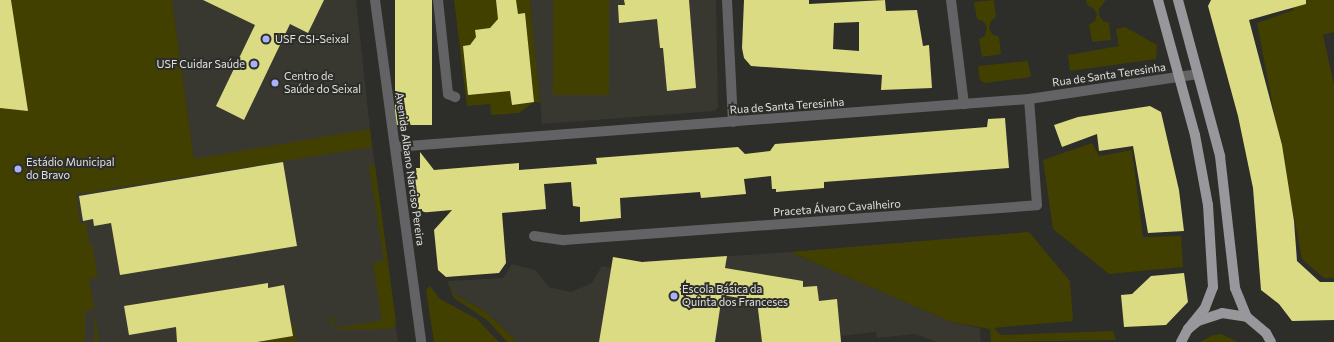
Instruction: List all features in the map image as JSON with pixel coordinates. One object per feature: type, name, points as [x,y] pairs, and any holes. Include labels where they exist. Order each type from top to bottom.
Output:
[{"type":"main road","points":[[1158,0],[1202,164],[1214,264],[1210,297],[1181,342]]},
{"type":"main road","points":[[1178,0],[1220,156],[1235,288],[1247,317]]},
{"type":"main road","points":[[1188,329],[1198,321],[1216,314],[1235,313],[1247,317],[1261,328],[1270,342]]},
{"type":"street","name":"Avenida Albano Narciso Pereira","points":[[375,0],[421,342]]},
{"type":"street","points":[[438,0],[448,94],[455,97]]},
{"type":"street","points":[[727,0],[733,122]]},
{"type":"street","points":[[951,0],[964,104]]},
{"type":"street","name":"Rua de Santa Teresinha","points":[[395,147],[1029,99],[1198,74]]},
{"type":"street","name":"Praceta Álvaro Cavalheiro","points":[[534,236],[564,240],[1037,205],[1029,99]]},
{"type":"shaded area","points":[[11,0],[172,0],[194,159],[370,129],[372,147],[76,194],[80,223],[86,222],[89,244],[92,244],[98,277],[89,279],[94,309],[85,311],[85,342],[0,342],[0,6],[12,4]]},
{"type":"shaded area","points":[[172,0],[356,0],[370,129],[398,342],[46,342],[38,185],[194,159]]},
{"type":"shaded area","points":[[454,0],[530,0],[540,102],[534,102],[519,113],[491,115],[490,104],[467,106]]},
{"type":"shaded area","points":[[530,0],[716,0],[718,107],[715,111],[542,124]]},
{"type":"shaded area","points":[[553,0],[609,0],[609,95],[553,95]]},
{"type":"shaded area","points":[[994,0],[996,17],[991,21],[989,28],[992,34],[999,37],[1001,54],[982,57],[979,39],[985,36],[987,27],[983,21],[977,19],[974,2]]},
{"type":"shaded area","points":[[1086,0],[1106,0],[1099,9],[1099,15],[1103,21],[1109,23],[1111,40],[1092,42],[1089,25],[1095,21],[1097,14],[1093,8],[1087,5]]},
{"type":"shaded area","points":[[1292,0],[1334,0],[1334,32],[1323,35],[1334,85],[1334,278],[1324,278],[1302,259],[1257,23],[1294,10]]},
{"type":"shaded area","points":[[1125,27],[1157,45],[1156,59],[1070,71],[1068,55],[1119,46],[1116,29]]},
{"type":"shaded area","points":[[1028,61],[1031,77],[985,83],[980,80],[978,66]]},
{"type":"shaded area","points":[[1092,143],[1099,156],[1132,150],[1143,237],[1181,236],[1183,267],[1109,274],[1053,229],[1043,160]]},
{"type":"shaded area","points":[[375,165],[396,322],[393,328],[388,329],[335,329],[382,320],[373,263],[384,260],[369,166]]},
{"type":"shaded area","points":[[1029,232],[1070,281],[1073,321],[994,328],[1001,335],[1113,331],[1116,340],[991,342],[990,329],[951,322],[790,252]]},
{"type":"shaded area","name":"Escola Básica da Quinta dos Franceses","points":[[790,252],[951,322],[980,328],[981,342],[936,342],[915,334],[877,338],[876,332],[841,336],[841,342],[517,342],[485,311],[455,295],[447,281],[503,278],[512,264],[535,270],[549,287],[571,292],[592,283],[602,266],[611,268],[613,257],[642,262]]},
{"type":"shaded area","points":[[447,281],[455,295],[485,311],[517,342],[507,342],[487,320],[454,298]]},
{"type":"shaded area","points":[[430,286],[440,299],[477,319],[499,342],[434,342],[426,290]]},
{"type":"shaded area","points":[[95,313],[99,342],[94,342]]},
{"type":"shaded area","points":[[333,317],[335,328],[328,318]]},
{"type":"shaded area","points":[[293,323],[296,342],[257,342],[293,336],[291,324]]},
{"type":"shaded area","points":[[1221,334],[1238,342],[1200,342],[1213,335]]},
{"type":"building","points":[[0,0],[11,0],[28,111],[0,108]]},
{"type":"building","points":[[203,0],[324,0],[308,33],[290,24],[244,120],[216,106],[255,25]]},
{"type":"building","points":[[395,0],[432,0],[432,125],[395,125]]},
{"type":"building","points":[[496,0],[516,0],[518,14],[525,13],[534,102],[512,105],[510,91],[468,95],[463,46],[470,45],[476,37],[475,30],[490,28],[498,19]]},
{"type":"building","points":[[624,0],[689,0],[696,88],[667,91],[663,48],[660,48],[657,19],[619,23],[618,5],[625,5]]},
{"type":"building","points":[[744,0],[809,0],[809,4],[885,0],[886,11],[917,10],[923,46],[929,45],[932,88],[881,90],[882,75],[751,66],[744,58],[742,48]],"holes":[[[859,22],[859,51],[833,49],[834,23]]]},
{"type":"building","points":[[1211,0],[1306,0],[1306,4],[1249,20],[1282,145],[1294,221],[1297,261],[1320,282],[1334,282],[1334,320],[1292,321],[1279,304],[1261,290],[1253,188],[1238,116],[1208,6]]},
{"type":"building","points":[[1150,106],[1161,112],[1179,190],[1184,231],[1148,233],[1133,146],[1099,151],[1097,134],[1062,147],[1054,125],[1078,117]]},
{"type":"building","points":[[1005,118],[1009,168],[824,182],[824,188],[776,192],[776,189],[772,189],[771,176],[744,179],[746,194],[701,198],[700,192],[620,198],[621,218],[580,222],[580,207],[573,206],[571,182],[544,184],[546,209],[502,213],[506,263],[499,273],[446,277],[438,270],[434,230],[452,210],[418,213],[414,176],[416,176],[416,168],[420,168],[420,152],[434,170],[519,163],[519,170],[597,164],[596,158],[738,147],[745,154],[770,151],[775,144],[987,127],[988,119]]},
{"type":"building","points":[[283,162],[297,246],[120,275],[111,223],[94,226],[93,219],[83,221],[79,196]]},
{"type":"building","points":[[727,256],[725,268],[803,281],[803,287],[817,286],[819,301],[837,299],[841,342],[762,342],[757,301],[722,295],[715,342],[599,342],[613,257],[642,262]]},
{"type":"building","points":[[1184,273],[1188,302],[1166,325],[1124,327],[1121,295],[1132,294],[1151,276]]},
{"type":"building","points":[[268,283],[268,288],[284,285],[293,336],[257,342],[177,342],[176,327],[129,335],[124,306]]},
{"type":"place","name":"USF CSI-Seixal","points":[[266,39]]},
{"type":"place","name":"USF Cuidar Saúde","points":[[254,64]]},
{"type":"place","name":"Centro de Saúde do Seixal","points":[[275,83]]},
{"type":"place","name":"Estádio Municipal do Bravo","points":[[18,169]]},
{"type":"place","name":"Escola Básica da Quinta dos Franceses","points":[[674,296]]}]
